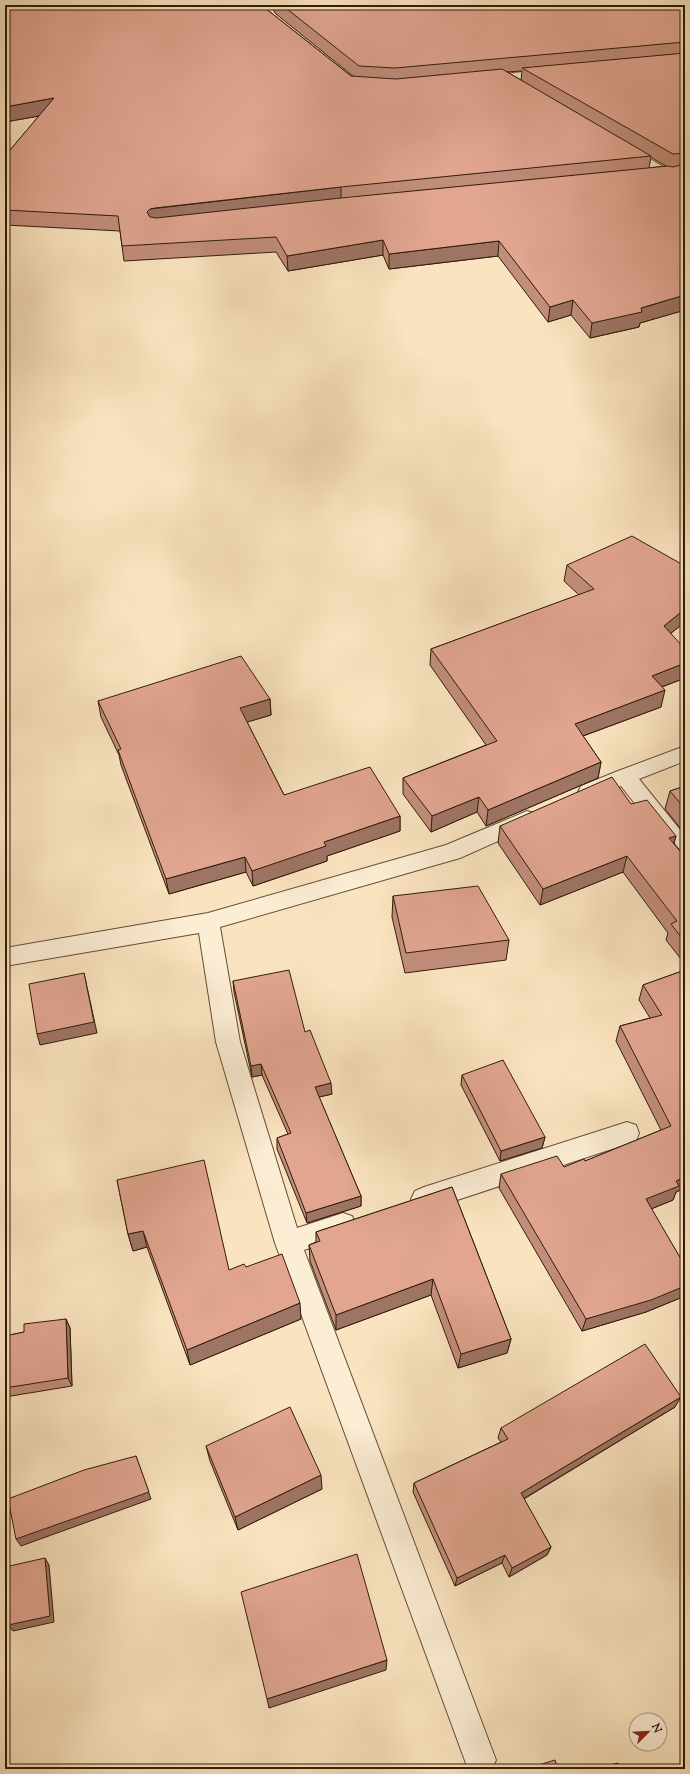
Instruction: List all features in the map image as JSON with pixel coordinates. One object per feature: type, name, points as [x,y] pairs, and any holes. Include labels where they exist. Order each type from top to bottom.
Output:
[{"type":"street","points":[[487,79],[566,72]]},
{"type":"street","points":[[503,78],[524,90]]},
{"type":"street","points":[[613,142],[685,186]]},
{"type":"street","points":[[644,177],[685,173]]},
{"type":"street","points":[[567,801],[625,776],[685,753]]},
{"type":"street","points":[[625,776],[685,851]]},
{"type":"street","points":[[5,957],[208,922],[452,852],[546,811]]},
{"type":"street","points":[[208,922],[228,1042],[288,1243],[480,1760]]},
{"type":"street","points":[[401,1206],[627,1133]]},
{"type":"street","points":[[288,1243],[363,1218]]},
{"type":"building","points":[[5,5],[263,5],[351,76],[396,79],[502,69],[651,156],[341,187],[155,208],[150,209],[147,212],[150,217],[156,218],[341,198],[668,166],[673,167],[685,164],[685,275],[683,275],[685,277],[685,295],[641,308],[642,312],[592,323],[573,300],[550,307],[499,241],[389,254],[383,240],[287,256],[276,237],[122,246],[118,216],[5,210],[5,156],[54,98],[5,107]]},
{"type":"building","points":[[282,5],[685,5],[685,42],[395,68],[359,66]]},
{"type":"building","points":[[685,53],[685,153],[673,154],[522,68]]},
{"type":"building","points":[[632,536],[685,566],[685,609],[664,626],[685,649],[685,663],[652,676],[665,690],[575,724],[601,762],[488,810],[479,797],[432,816],[403,778],[497,741],[431,649],[594,589],[567,565]]},
{"type":"building","points":[[241,656],[270,699],[240,708],[284,795],[370,767],[400,816],[324,842],[326,846],[252,871],[245,857],[166,879],[118,750],[121,749],[98,701]]},
{"type":"building","points":[[612,777],[631,804],[647,800],[676,836],[669,838],[685,857],[685,942],[671,924],[677,921],[627,856],[543,889],[500,826]]},
{"type":"building","points":[[685,786],[685,809],[670,791]]},
{"type":"building","points":[[478,886],[509,940],[406,953],[393,896]]},
{"type":"building","points":[[289,970],[305,1032],[310,1030],[331,1083],[315,1087],[361,1196],[306,1213],[277,1138],[291,1133],[261,1064],[251,1066],[233,981]]},
{"type":"building","points":[[685,970],[685,1177],[676,1181],[679,1186],[646,1199],[685,1266],[685,1286],[651,1300],[586,1319],[501,1174],[557,1156],[564,1167],[584,1159],[585,1161],[671,1126],[620,1026],[662,1015],[643,985]]},
{"type":"building","points":[[84,973],[94,1022],[37,1034],[29,984]]},
{"type":"building","points":[[503,1060],[545,1137],[501,1151],[462,1075]]},
{"type":"building","points":[[204,1160],[229,1270],[244,1264],[246,1267],[282,1254],[300,1303],[187,1350],[143,1231],[128,1234],[117,1180]]},
{"type":"building","points":[[452,1187],[511,1339],[461,1354],[433,1279],[336,1315],[309,1245],[320,1241],[316,1232]]},
{"type":"building","points":[[66,1319],[68,1378],[5,1388],[5,1336],[24,1332],[24,1324]]},
{"type":"building","points":[[645,1344],[681,1397],[521,1493],[551,1547],[512,1568],[505,1555],[457,1578],[414,1483],[508,1439],[501,1428]]},
{"type":"building","points":[[290,1407],[321,1475],[235,1517],[206,1446]]},
{"type":"building","points":[[136,1456],[149,1492],[16,1539],[8,1499],[84,1470]]},
{"type":"building","points":[[357,1554],[387,1660],[267,1699],[241,1592]]},
{"type":"building","points":[[45,1558],[50,1616],[8,1625],[5,1567]]},
{"type":"building","points":[[555,1760],[558,1769],[526,1769]]},
{"type":"building","points":[[618,1763],[620,1769],[596,1769]]}]
